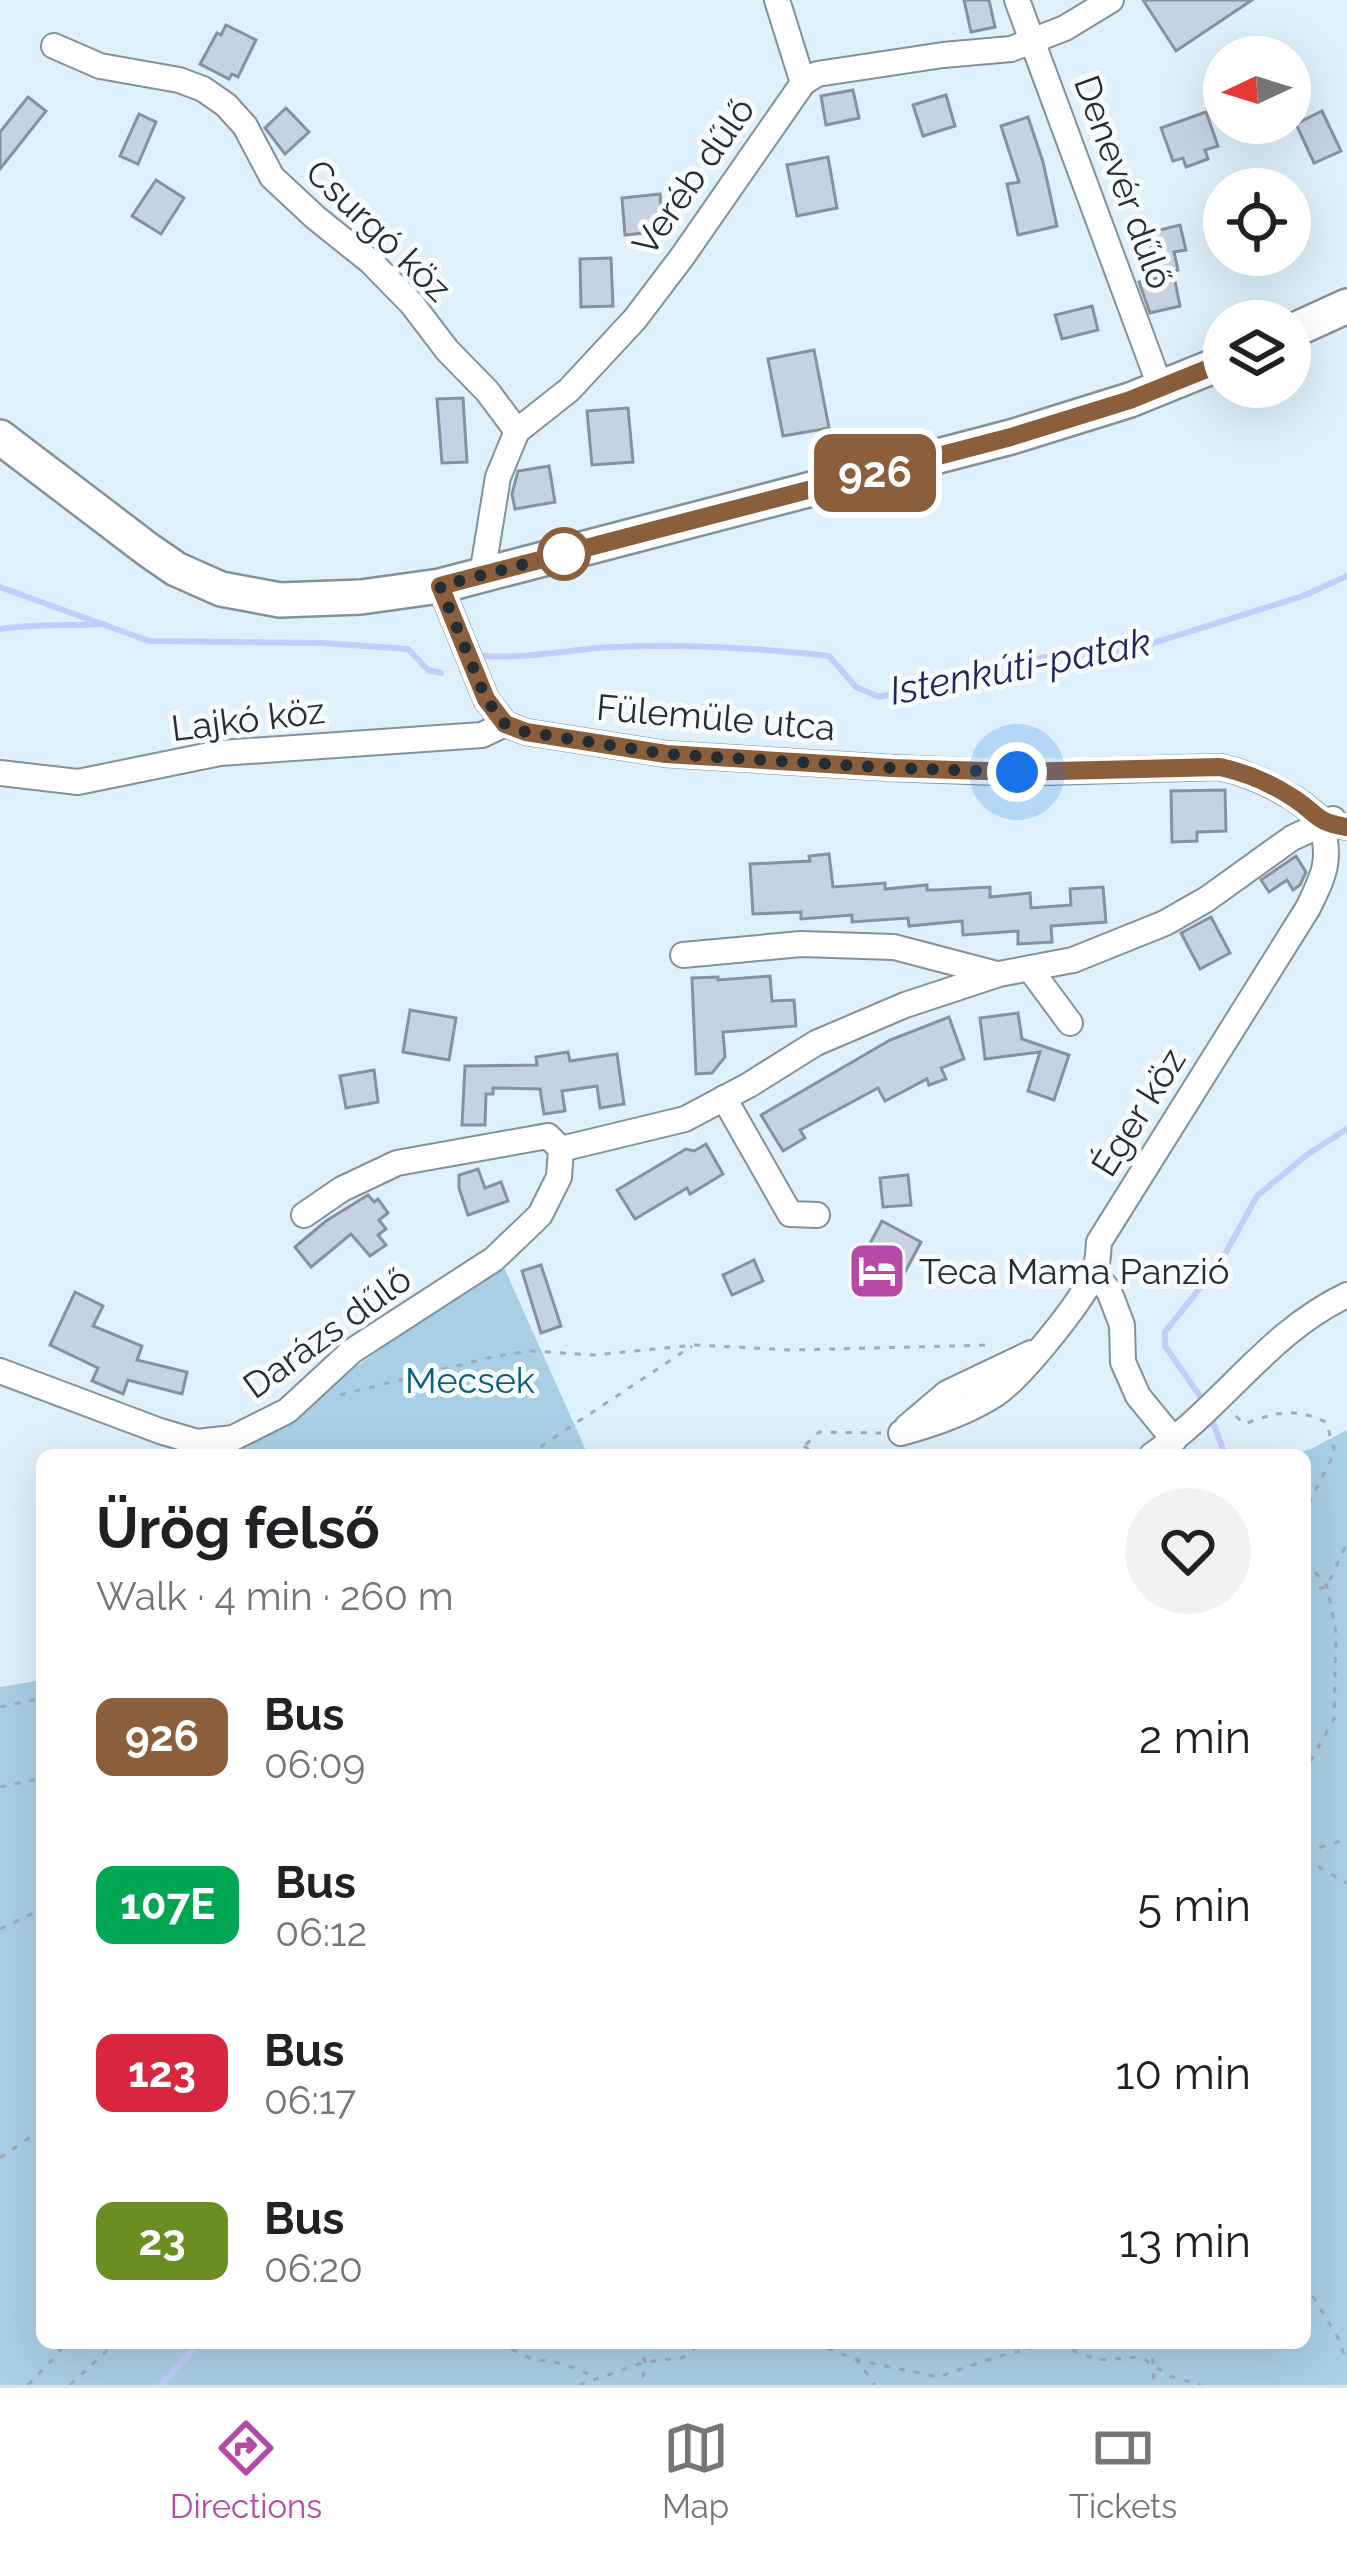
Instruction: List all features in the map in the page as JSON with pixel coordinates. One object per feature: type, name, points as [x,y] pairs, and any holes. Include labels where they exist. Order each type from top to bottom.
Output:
[{"type":"main road","points":[[1311,322],[1347,306]]},
{"type":"main road","points":[[0,436],[176,569],[221,589],[280,600],[361,597],[440,586],[1011,437],[1203,371]]},
{"type":"street","points":[[777,0],[803,82]]},
{"type":"street","name":"Denevér dűlő","points":[[1017,0],[1161,389]]},
{"type":"street","name":"Veréb dűlő","points":[[517,431],[569,390],[635,319],[803,82],[818,74],[1011,49],[1065,28],[1111,0]]},
{"type":"street","name":"Csurgó köz","points":[[54,46],[100,66],[179,80],[226,105],[244,126],[272,177],[412,304],[517,431]]},
{"type":"street","points":[[482,575],[498,477],[517,431]]},
{"type":"street","points":[[440,586],[486,699],[505,724]]},
{"type":"street","name":"Lajkó köz","points":[[0,773],[78,782],[220,753],[482,735],[505,724]]},
{"type":"street","name":"Fülemüle utca","points":[[505,724],[526,732],[666,754],[892,768],[1017,772],[1220,767],[1250,774],[1334,825]]},
{"type":"street","points":[[304,1214],[397,1163],[548,1136],[561,1149],[685,1119],[816,1043],[905,1005],[999,974],[1073,961],[1165,923],[1292,838],[1334,825],[1347,814]]},
{"type":"street","name":"Éger köz","points":[[901,1433],[942,1422],[994,1396],[1016,1378],[1095,1274],[1100,1242],[1308,908],[1325,872],[1334,825]]},
{"type":"street","points":[[683,955],[801,944],[894,947],[999,974]]},
{"type":"street","points":[[1030,969],[1070,1023]]},
{"type":"street","points":[[724,1099],[790,1214],[817,1215]]},
{"type":"street","name":"Darázs dűlő","points":[[0,1371],[178,1437],[197,1442],[233,1438],[287,1411],[352,1351],[494,1259],[540,1215],[559,1177],[561,1149]]},
{"type":"street","points":[[1095,1274],[1109,1291],[1121,1325],[1123,1362],[1138,1396],[1174,1440]]},
{"type":"street","points":[[1161,1449],[1273,1344],[1347,1295]]},
{"type":"path","points":[[538,1449],[695,1345]]},
{"type":"path","points":[[351,1393],[532,1351],[594,1355],[695,1345],[790,1350],[946,1347]]},
{"type":"path","points":[[1211,1404],[1244,1424],[1300,1411],[1326,1422],[1335,1452],[1311,1499]]},
{"type":"path","points":[[801,1449],[819,1432],[901,1433]]},
{"type":"path","points":[[804,1446],[808,1449]]},
{"type":"path","points":[[1311,1592],[1327,1586],[1347,1543]]},
{"type":"path","points":[[1311,1568],[1327,1586],[1336,1632],[1334,1719],[1311,1760]]},
{"type":"path","points":[[0,1707],[36,1699]]},
{"type":"path","points":[[0,1787],[36,1779]]},
{"type":"path","points":[[1311,1853],[1347,1839]]},
{"type":"path","points":[[1311,1859],[1347,1882]]},
{"type":"path","points":[[0,1929],[36,1913]]},
{"type":"path","points":[[0,2158],[36,2133]]},
{"type":"path","points":[[1311,2293],[1347,2362]]},
{"type":"path","points":[[28,2385],[61,2349]]},
{"type":"path","points":[[70,2385],[109,2349]]},
{"type":"path","points":[[511,2349],[599,2378]]},
{"type":"path","points":[[640,2349],[645,2362],[642,2385]]},
{"type":"path","points":[[579,2385],[645,2362],[682,2358],[694,2349]]},
{"type":"path","points":[[829,2349],[857,2360],[938,2377],[1027,2349]]},
{"type":"path","points":[[855,2349],[857,2360],[875,2385]]},
{"type":"path","points":[[1069,2349],[1098,2360],[1141,2357],[1169,2376],[1201,2385]]},
{"type":"path","points":[[1152,2349],[1154,2385]]},
{"type":"green space","name":"Mecsek","points":[[502,1263],[585,1449],[240,1449]]},
{"type":"green space","points":[[1347,1430],[1347,2385],[0,2385],[0,1687],[36,1681],[36,2349],[1311,2349],[1311,1449]]},
{"type":"building","points":[[964,0],[989,0],[995,27],[971,32]]},
{"type":"building","points":[[1143,0],[1252,0],[1176,51]]},
{"type":"building","points":[[226,25],[256,40],[238,77],[232,74],[229,79],[200,64]]},
{"type":"building","points":[[853,90],[859,118],[826,125],[821,96]]},
{"type":"building","points":[[946,95],[955,126],[923,136],[913,105]]},
{"type":"building","points":[[28,97],[46,111],[0,169],[0,132]]},
{"type":"building","points":[[286,108],[309,132],[285,154],[265,128]]},
{"type":"building","points":[[1322,111],[1341,151],[1314,163],[1305,144],[1311,144],[1311,116]]},
{"type":"building","points":[[1203,113],[1203,144],[1218,146],[1205,150],[1208,159],[1186,167],[1183,158],[1173,161],[1161,128]]},
{"type":"building","points":[[139,114],[156,122],[138,164],[120,156]]},
{"type":"building","points":[[1028,117],[1057,226],[1018,235],[1007,184],[1019,182],[1001,126]]},
{"type":"building","points":[[828,157],[837,208],[797,216],[787,165]]},
{"type":"building","points":[[156,180],[184,198],[161,234],[132,216]]},
{"type":"building","points":[[660,194],[663,231],[625,235],[622,198]]},
{"type":"building","points":[[1180,225],[1186,250],[1174,252],[1178,270],[1173,271],[1180,306],[1150,313],[1139,282],[1158,278],[1147,233]]},
{"type":"building","points":[[611,258],[613,306],[581,307],[580,259]]},
{"type":"building","points":[[1092,306],[1098,330],[1062,339],[1055,315]]},
{"type":"building","points":[[814,350],[829,428],[783,436],[768,359]]},
{"type":"building","points":[[463,398],[467,462],[442,463],[437,399]]},
{"type":"building","points":[[628,408],[633,462],[592,465],[587,411]]},
{"type":"building","points":[[549,466],[555,502],[515,509],[512,494],[518,471]]},
{"type":"building","points":[[1225,790],[1226,831],[1197,832],[1197,841],[1172,842],[1171,791]]},
{"type":"building","points":[[829,854],[833,887],[885,883],[885,889],[990,887],[990,897],[1030,893],[1031,908],[1071,905],[1070,889],[1103,887],[1106,922],[1051,926],[1052,942],[1018,944],[1018,931],[963,935],[962,921],[909,926],[908,918],[852,922],[852,915],[801,919],[801,912],[753,914],[750,864],[810,861],[809,856]]},
{"type":"building","points":[[1296,856],[1306,872],[1300,885],[1293,890],[1287,880],[1269,892],[1261,880]]},
{"type":"building","points":[[1211,917],[1230,953],[1200,969],[1181,933]]},
{"type":"building","points":[[770,976],[772,1001],[794,1000],[796,1026],[723,1032],[725,1057],[712,1073],[696,1074],[692,978]]},
{"type":"building","points":[[410,1010],[456,1018],[449,1060],[403,1052]]},
{"type":"building","points":[[1018,1013],[1022,1039],[1069,1055],[1054,1100],[1028,1091],[1040,1052],[985,1059],[980,1018]]},
{"type":"building","points":[[949,1017],[964,1059],[941,1068],[946,1079],[929,1085],[927,1079],[885,1101],[878,1088],[800,1130],[805,1138],[783,1151],[761,1115],[890,1040]]},
{"type":"building","points":[[568,1052],[570,1061],[617,1054],[624,1104],[600,1108],[597,1086],[562,1091],[565,1111],[544,1114],[540,1089],[493,1088],[493,1094],[486,1094],[485,1125],[462,1125],[465,1066],[537,1065],[536,1057]]},
{"type":"building","points":[[374,1070],[378,1102],[346,1108],[340,1076]]},
{"type":"building","points":[[706,1144],[723,1174],[690,1194],[687,1188],[635,1219],[617,1190],[686,1149],[694,1151]]},
{"type":"building","points":[[478,1169],[485,1188],[501,1182],[508,1201],[468,1215],[459,1175]]},
{"type":"building","points":[[908,1175],[911,1205],[883,1207],[880,1178]]},
{"type":"building","points":[[368,1195],[374,1202],[378,1199],[388,1213],[379,1220],[386,1229],[378,1235],[386,1245],[370,1256],[351,1234],[311,1267],[295,1247]]},
{"type":"building","points":[[882,1221],[921,1242],[904,1274],[865,1253]]},
{"type":"building","points":[[754,1260],[763,1281],[732,1295],[723,1275]]},
{"type":"building","points":[[541,1265],[561,1326],[541,1333],[522,1271]]},
{"type":"building","points":[[75,1292],[103,1306],[93,1326],[142,1346],[137,1360],[187,1372],[182,1394],[128,1380],[123,1394],[92,1381],[98,1368],[50,1345]]},
{"type":"waterway","name":"Istenkúti-patak","points":[[484,656],[640,646],[803,653],[829,656],[856,687],[879,697],[1046,657],[1131,650],[1303,596],[1347,576]]},
{"type":"waterway","name":"Istenkúti-patak","points":[[0,587],[149,641],[408,649],[428,670],[441,673]]},
{"type":"waterway","points":[[0,629],[104,624]]},
{"type":"waterway","points":[[1204,1402],[1165,1346],[1165,1332],[1220,1263],[1257,1196],[1347,1129]]},
{"type":"waterway","points":[[1210,1414],[1223,1449]]},
{"type":"waterway","points":[[161,2385],[194,2349]]},
{"type":"bus line","name":"926","points":[[1203,371],[1130,400],[1011,437],[440,586],[486,699],[505,724],[526,732],[666,754],[892,768],[1017,772],[1220,767],[1250,774],[1299,802],[1322,823],[1347,827]]},
{"type":"place","name":"Teca Mama Panzió","points":[[877,1271]]},
{"type":"route","points":[[564,554],[440,586],[486,699],[505,724],[526,732],[666,754],[1017,772]]}]
